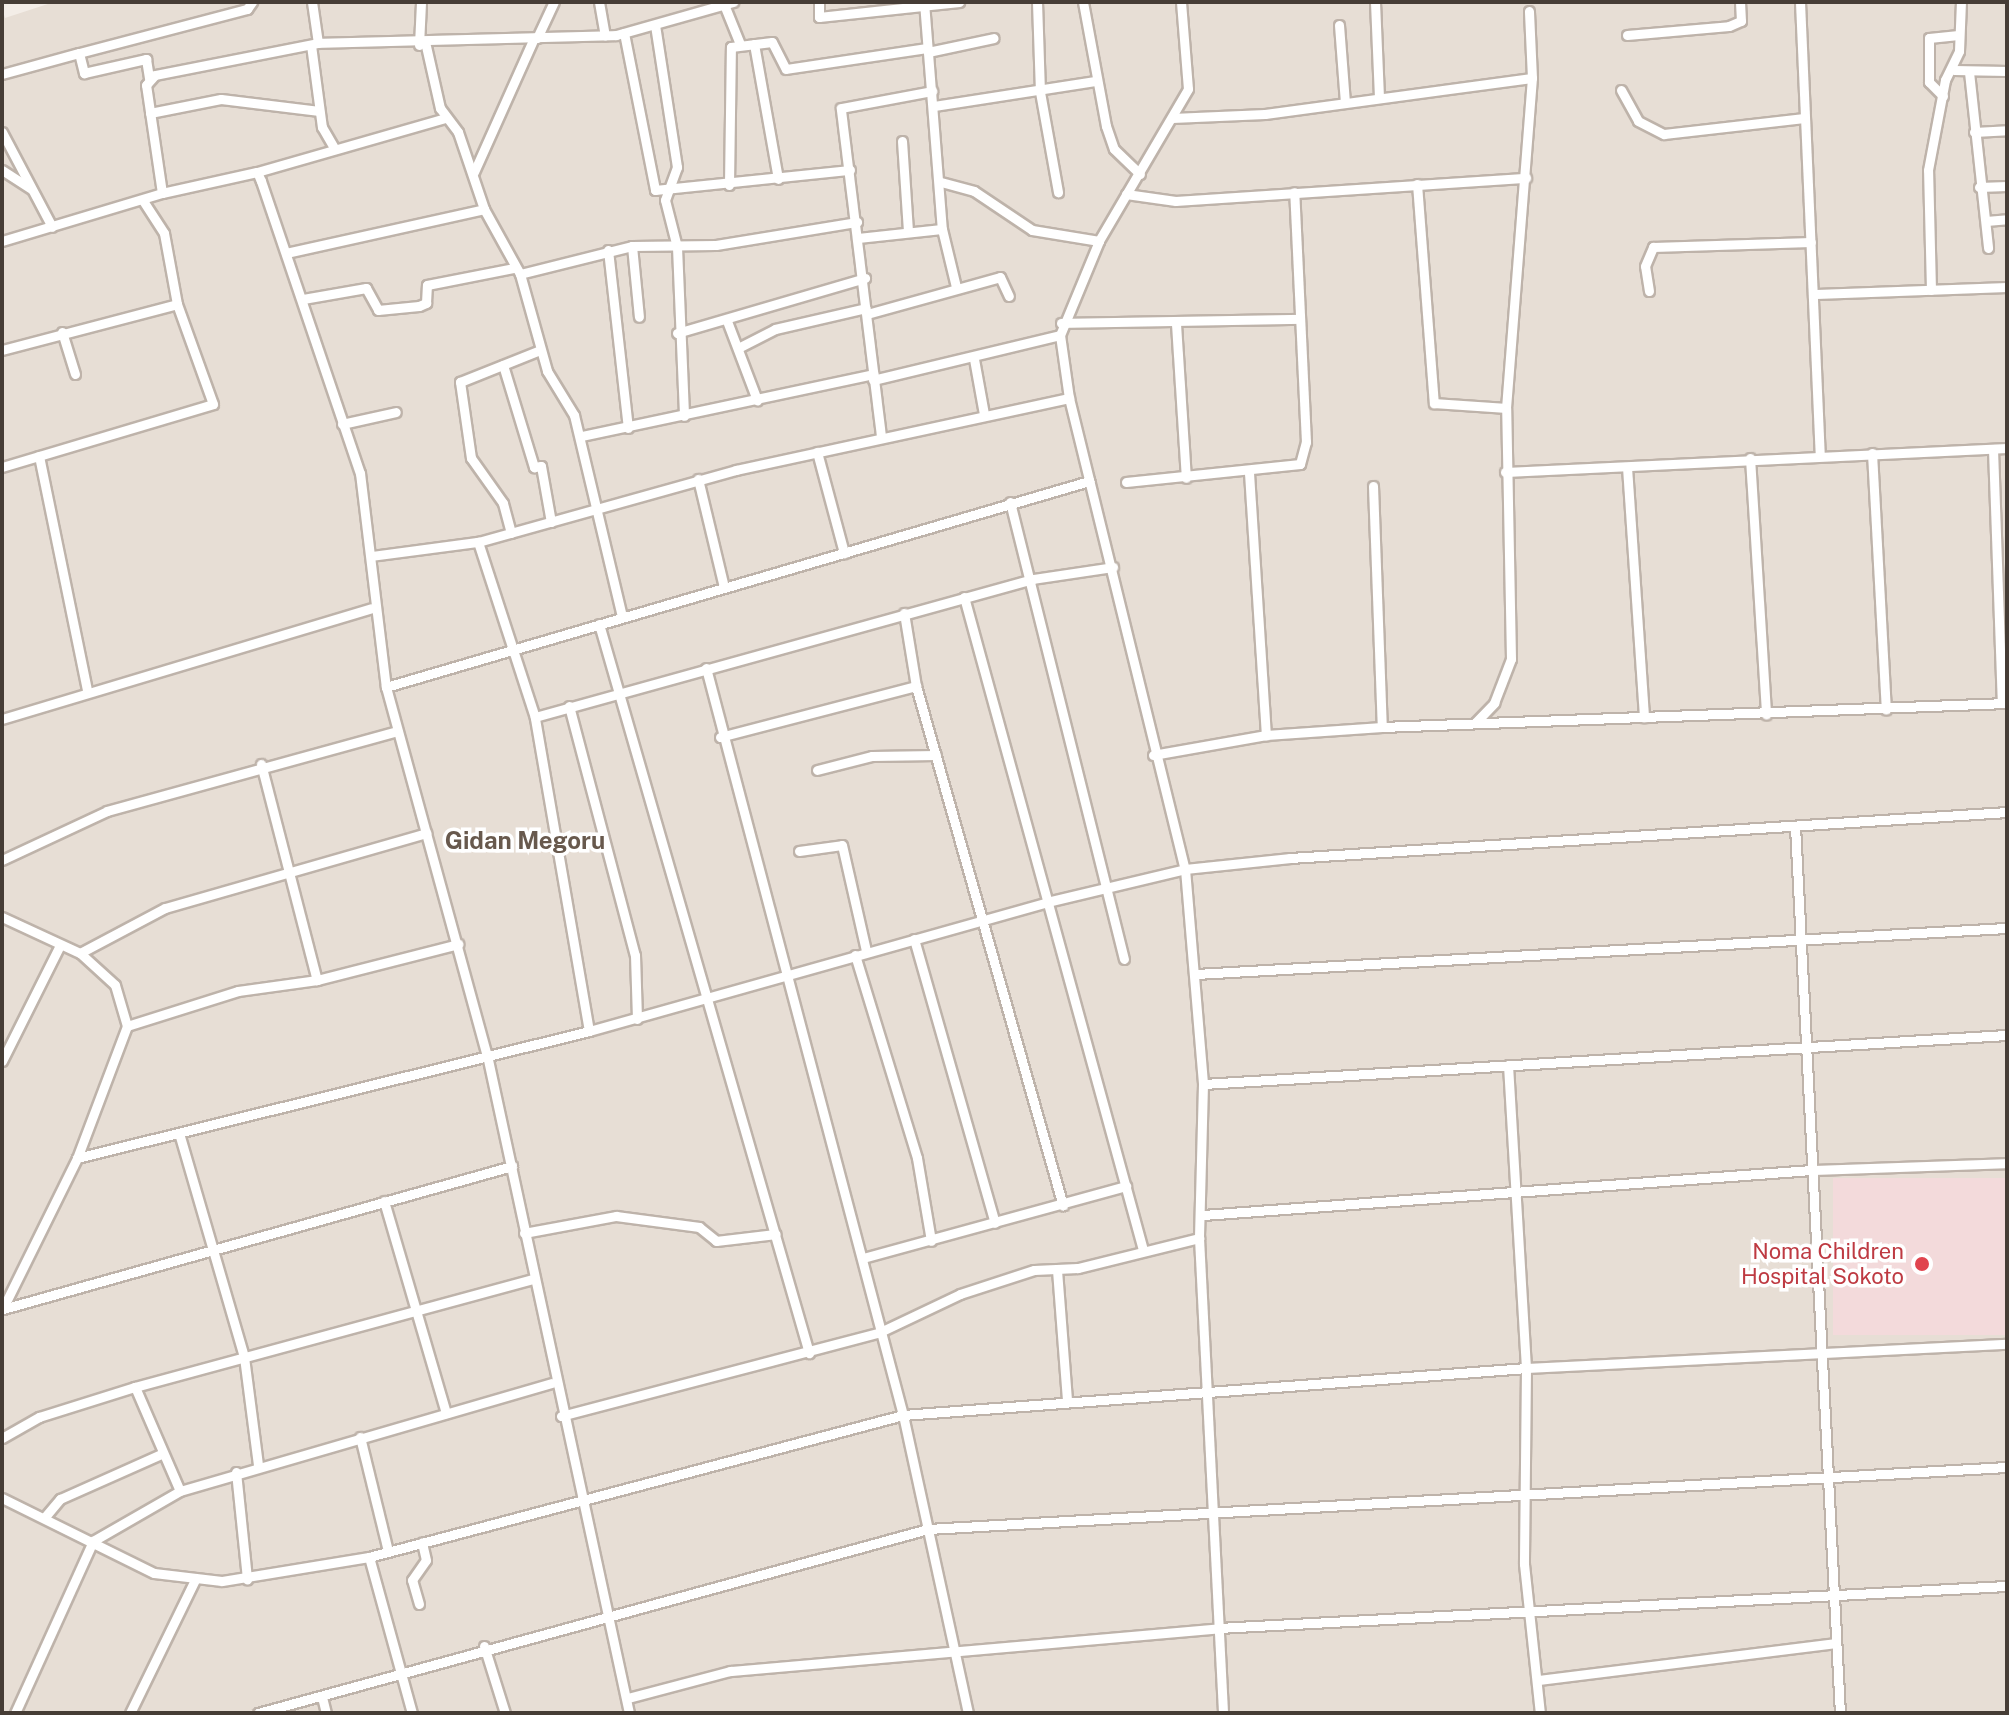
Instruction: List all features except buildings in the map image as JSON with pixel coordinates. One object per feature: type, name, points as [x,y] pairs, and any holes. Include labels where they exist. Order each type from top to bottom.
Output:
[{"type":"street","points":[[2,74],[247,9],[252,2]]},
{"type":"street","points":[[312,2],[319,111],[334,148]]},
{"type":"street","points":[[421,2],[422,46],[445,118],[474,172],[484,209],[517,271],[540,350],[582,436],[592,511],[622,617]]},
{"type":"street","points":[[474,172],[554,2]]},
{"type":"street","points":[[599,2],[605,35]]},
{"type":"street","points":[[819,2],[819,17],[959,2]]},
{"type":"street","points":[[1037,2],[1040,92],[1058,192]]},
{"type":"street","points":[[1083,2],[1095,81],[1114,149],[1140,174]]},
{"type":"street","points":[[1181,2],[1189,79],[1172,118],[1099,241],[1061,323],[1060,335],[1069,398],[1113,567],[1153,755],[1185,869],[1203,1084],[1203,1215],[1199,1238],[1223,1713]]},
{"type":"street","points":[[1375,2],[1379,96]]},
{"type":"street","points":[[1627,35],[1729,26],[1741,21],[1740,2]]},
{"type":"street","points":[[1800,2],[1816,294],[1820,456]]},
{"type":"street","points":[[1931,290],[1928,170],[1943,96],[1954,70],[1961,2]]},
{"type":"street","points":[[149,79],[315,44],[422,46],[624,33],[727,3],[740,44]]},
{"type":"street","points":[[925,4],[941,182],[942,229],[956,287]]},
{"type":"street","points":[[1475,723],[1494,703],[1511,659],[1506,408],[1532,78],[1529,11]]},
{"type":"street","points":[[655,25],[677,167],[666,192],[677,247],[677,333],[684,416]]},
{"type":"street","points":[[1339,25],[1345,103]]},
{"type":"street","points":[[624,33],[655,190],[666,192],[850,170]]},
{"type":"street","points":[[1943,96],[1929,82],[1929,38],[1956,35]]},
{"type":"street","points":[[729,185],[729,55],[740,44],[772,42],[786,69],[994,38]]},
{"type":"street","points":[[754,44],[778,179]]},
{"type":"street","points":[[79,53],[84,73],[146,59],[150,113],[162,193]]},
{"type":"street","points":[[1954,70],[2007,71]]},
{"type":"street","points":[[1969,72],[1979,187],[1988,248]]},
{"type":"street","points":[[1172,118],[1345,103],[1379,96],[1532,78]]},
{"type":"street","points":[[934,106],[1040,92],[1095,81]]},
{"type":"street","points":[[1621,90],[1638,121],[1664,134],[1804,118]]},
{"type":"street","points":[[881,436],[865,278],[841,108],[932,91]]},
{"type":"street","points":[[150,113],[221,99],[319,111]]},
{"type":"street","points":[[2,241],[162,193],[257,172],[445,118]]},
{"type":"street","points":[[1974,132],[2007,130]]},
{"type":"street","points":[[2,132],[52,227]]},
{"type":"street","points":[[902,141],[908,232]]},
{"type":"street","points":[[2,170],[31,189]]},
{"type":"street","points":[[257,172],[303,299],[360,473],[371,556],[371,608],[386,687],[487,1055],[512,1166],[552,1383],[628,1698],[629,1713]]},
{"type":"street","points":[[1126,194],[1176,201],[1526,178]]},
{"type":"street","points":[[941,182],[974,191],[1032,230],[1099,241]]},
{"type":"street","points":[[1417,184],[1434,403],[1506,408]]},
{"type":"street","points":[[1979,187],[2007,186]]},
{"type":"street","points":[[1126,482],[1294,469],[1304,456],[1294,192]]},
{"type":"street","points":[[2,467],[213,404],[177,304],[168,246],[143,201]]},
{"type":"street","points":[[286,253],[484,209]]},
{"type":"street","points":[[1986,221],[2007,219]]},
{"type":"street","points":[[303,299],[366,288],[378,310],[419,306],[426,303],[427,285],[517,271],[608,250],[632,246],[677,247],[857,222]]},
{"type":"street","points":[[858,238],[942,229]]},
{"type":"street","points":[[1649,291],[1645,266],[1653,247],[1811,242]]},
{"type":"street","points":[[632,246],[639,317]]},
{"type":"street","points":[[608,250],[628,428]]},
{"type":"street","points":[[740,347],[775,329],[866,311],[1004,277],[1009,296]]},
{"type":"street","points":[[677,333],[727,321],[865,278]]},
{"type":"street","points":[[1816,294],[2007,287]]},
{"type":"street","points":[[2,350],[177,304]]},
{"type":"street","points":[[1061,323],[1176,324],[1300,319]]},
{"type":"street","points":[[727,321],[740,347],[757,400]]},
{"type":"street","points":[[1176,324],[1186,478]]},
{"type":"street","points":[[62,332],[75,374]]},
{"type":"street","points":[[582,436],[974,359],[1012,342],[1060,335]]},
{"type":"street","points":[[511,533],[503,503],[471,458],[461,408],[461,377],[540,350]]},
{"type":"street","points":[[974,359],[984,414]]},
{"type":"street","points":[[503,365],[534,467],[541,466],[551,522]]},
{"type":"street","points":[[371,556],[478,542],[698,479],[881,436],[1069,398]]},
{"type":"street","points":[[342,424],[396,412]]},
{"type":"street","points":[[1505,472],[2007,448]]},
{"type":"street","points":[[1153,755],[1266,735],[1382,727],[1766,715],[2005,703],[2002,581],[1993,449]]},
{"type":"street","points":[[817,452],[844,553]]},
{"type":"street","points":[[1872,453],[1886,710]]},
{"type":"street","points":[[39,456],[87,689]]},
{"type":"street","points":[[1750,458],[1766,715]]},
{"type":"street","points":[[1627,467],[1644,717]]},
{"type":"street","points":[[1249,473],[1266,735]]},
{"type":"street","points":[[698,479],[724,587]]},
{"type":"street","points":[[386,687],[1089,481]]},
{"type":"street","points":[[1373,486],[1382,727]]},
{"type":"street","points":[[1010,502],[1033,579],[1112,888],[1124,959]]},
{"type":"street","points":[[478,542],[509,652],[535,717],[589,1031]]},
{"type":"street","points":[[535,717],[1033,579],[1113,567]]},
{"type":"street","points":[[964,597],[1143,1250]]},
{"type":"street","points":[[2,719],[87,689],[371,608]]},
{"type":"street","points":[[904,613],[916,686],[1063,1206]]},
{"type":"street","points":[[599,624],[623,692],[809,1353]]},
{"type":"street","points":[[706,668],[720,737],[863,1258],[878,1333],[903,1415],[960,1656],[968,1713]]},
{"type":"street","points":[[720,737],[916,686]]},
{"type":"street","points":[[569,706],[635,955],[637,1019]]},
{"type":"street","points":[[2,860],[107,811],[261,764],[397,731]]},
{"type":"street","points":[[817,770],[872,756],[936,755]]},
{"type":"street","points":[[261,764],[317,980]]},
{"type":"street","points":[[77,1158],[637,1019],[708,994],[1047,902],[1185,869],[1364,859],[1476,841],[1795,826],[2007,812]]},
{"type":"street","points":[[1795,826],[1808,1047],[1823,1480],[1840,1713]]},
{"type":"street","points":[[80,953],[129,923],[289,868],[426,833]]},
{"type":"street","points":[[799,851],[842,845],[866,951]]},
{"type":"street","points":[[2,917],[80,953],[115,985],[127,1026],[77,1158],[3,1309]]},
{"type":"street","points":[[1196,974],[1800,937],[2007,928]]},
{"type":"street","points":[[914,939],[995,1223]]},
{"type":"street","points":[[127,1026],[238,991],[317,980],[458,944]]},
{"type":"street","points":[[2,1061],[60,945]]},
{"type":"street","points":[[855,955],[917,1158],[931,1241]]},
{"type":"street","points":[[1203,1084],[2007,1035]]},
{"type":"street","points":[[1508,1065],[1518,1191],[1526,1368],[1523,1499],[1535,1614],[1540,1713]]},
{"type":"street","points":[[179,1133],[244,1357],[258,1465]]},
{"type":"street","points":[[1203,1215],[1811,1170],[2007,1163]]},
{"type":"street","points":[[3,1309],[210,1248],[512,1166]]},
{"type":"street","points":[[863,1258],[1063,1206],[1126,1186]]},
{"type":"street","points":[[384,1201],[412,1308],[446,1413]]},
{"type":"street","points":[[524,1233],[616,1216],[699,1227],[716,1241],[776,1234]]},
{"type":"street","points":[[561,1416],[878,1333],[960,1294],[1034,1270],[1057,1270],[1199,1238]]},
{"type":"street","points":[[1057,1270],[1067,1400]]},
{"type":"street","points":[[2,1438],[39,1417],[135,1387],[412,1308],[533,1279]]},
{"type":"street","points":[[2,1498],[154,1573],[195,1580],[247,1579],[369,1557],[903,1415],[1067,1400],[1205,1393],[1526,1368],[2007,1344]]},
{"type":"street","points":[[15,1713],[93,1541],[180,1491],[258,1465],[552,1383]]},
{"type":"street","points":[[135,1387],[161,1454],[180,1491]]},
{"type":"street","points":[[360,1437],[388,1551]]},
{"type":"street","points":[[44,1518],[60,1499],[161,1454]]},
{"type":"street","points":[[258,1713],[322,1697],[400,1671],[607,1612],[928,1529],[1211,1508],[1523,1499],[2007,1467]]},
{"type":"street","points":[[236,1472],[247,1579]]},
{"type":"street","points":[[419,1604],[412,1580],[426,1560],[422,1542]]},
{"type":"street","points":[[369,1557],[412,1713]]},
{"type":"street","points":[[130,1713],[195,1580]]},
{"type":"street","points":[[628,1698],[730,1671],[960,1656],[1218,1628],[1535,1614],[1831,1594],[2007,1586]]},
{"type":"street","points":[[1539,1680],[1834,1643]]},
{"type":"street","points":[[484,1646],[505,1713]]},
{"type":"street","points":[[322,1697],[326,1713]]},
{"type":"shaded area","points":[[54,2],[2007,2],[2007,1713],[2,1713],[2,8],[5,18]]},
{"type":"shaded area","name":"Noma Children Hospital Sokoto","points":[[1833,1178],[2007,1178],[2007,1335],[1833,1335]]},
{"type":"place","name":"Noma Children Hospital Sokoto","points":[[1922,1264]]},
{"type":"district","name":"Gidan Megoru","points":[[525,841]]}]
